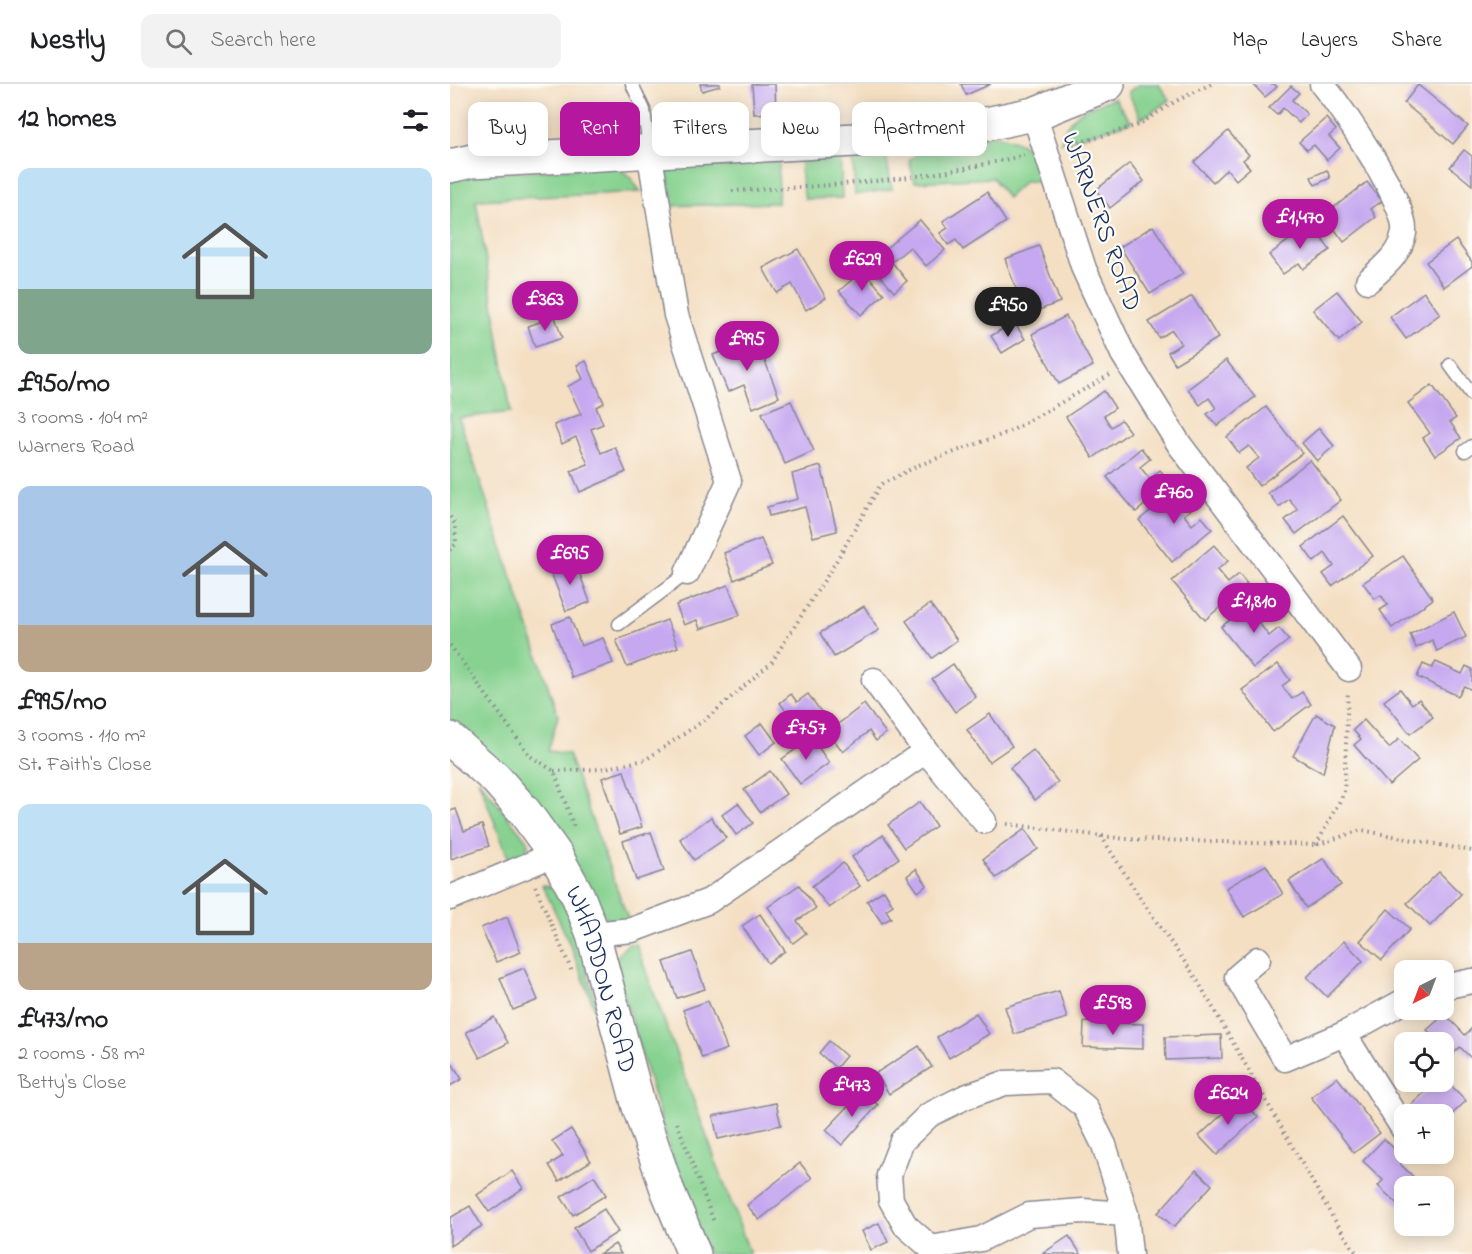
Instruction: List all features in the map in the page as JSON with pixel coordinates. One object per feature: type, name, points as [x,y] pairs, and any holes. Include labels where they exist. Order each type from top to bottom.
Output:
[{"type":"street","points":[[450,166],[472,161],[874,139],[943,133],[1034,114],[1108,84]]},
{"type":"street","points":[[1322,84],[1343,110],[1394,195],[1404,232],[1396,254],[1368,281]]},
{"type":"street","name":"WARNERS ROAD","points":[[1034,114],[1084,269],[1129,365],[1179,444],[1349,669]]},
{"type":"street","points":[[649,150],[676,315],[729,481],[687,573]]},
{"type":"street","points":[[873,680],[926,751],[984,821]]},
{"type":"street","name":"WHADDON ROAD","points":[[450,739],[496,779],[524,812],[553,853],[578,896],[593,934],[639,1107],[667,1189],[694,1254]]},
{"type":"street","points":[[593,934],[632,930],[709,901],[926,751]]},
{"type":"street","points":[[450,898],[553,853]]},
{"type":"street","points":[[1258,959],[1237,977],[1285,1059],[1344,1034],[1394,1006]]},
{"type":"street","points":[[1454,985],[1472,981]]},
{"type":"street","points":[[1344,1034],[1394,1114]]},
{"type":"street","points":[[1126,1214],[1083,1211],[1029,1215],[981,1239],[931,1248],[905,1225],[891,1200],[889,1175],[902,1141],[929,1115],[965,1097],[1005,1083],[1052,1081],[1085,1107],[1104,1145],[1126,1214],[1130,1254]]},
{"type":"lane","points":[[632,84],[644,110],[649,150]]},
{"type":"lane","points":[[1449,365],[1472,395]]},
{"type":"lane","points":[[619,624],[687,573]]},
{"type":"path","points":[[450,645],[530,756],[554,771],[600,769],[645,760],[706,719],[771,663],[834,565],[880,485],[919,465],[1009,432],[1129,365]]},
{"type":"path","points":[[450,517],[455,524],[456,544],[450,550]]},
{"type":"path","points":[[1316,845],[1344,793],[1349,669]]},
{"type":"path","points":[[554,771],[553,853],[577,983]]},
{"type":"path","points":[[984,821],[1126,838],[1316,845],[1360,830],[1472,850]]},
{"type":"path","points":[[1100,835],[1144,904],[1196,978],[1332,1216],[1357,1254]]},
{"type":"path","points":[[676,1123],[717,1232]]},
{"type":"green space","points":[[1140,84],[1158,84],[1170,100],[1141,119],[1128,92]]},
{"type":"green space","points":[[1114,98],[1131,122],[1060,143],[1068,124],[1080,112]]},
{"type":"green space","points":[[994,135],[1027,148],[1040,181],[1025,181],[1007,198],[993,178],[915,182],[909,161],[915,156],[987,156],[987,136]]},
{"type":"green space","points":[[840,154],[842,198],[805,199],[801,177],[801,158],[840,156]]},
{"type":"green space","points":[[853,156],[886,156],[892,189],[855,195]]},
{"type":"green space","points":[[779,159],[778,203],[664,206],[664,176],[683,162]]},
{"type":"green space","points":[[616,166],[629,176],[641,192],[476,200],[511,412],[459,418],[558,716],[548,751],[568,754],[628,919],[620,923],[610,920],[599,912],[467,737],[450,721],[450,176]]},
{"type":"green space","points":[[478,779],[528,842],[524,857],[511,865]]},
{"type":"green space","points":[[542,885],[558,889],[566,901],[614,1064],[572,951]]},
{"type":"green space","points":[[628,944],[636,944],[750,1254],[708,1254],[681,1188],[615,964],[620,952]]},
{"type":"building","points":[[700,84],[720,84],[720,86],[702,91]]},
{"type":"building","points":[[752,84],[775,84],[776,102],[761,102],[761,114],[754,114]]},
{"type":"building","points":[[961,84],[991,84],[966,95]]},
{"type":"building","points":[[1253,84],[1274,84],[1277,87],[1265,97]]},
{"type":"building","points":[[1418,85],[1468,126],[1453,144],[1404,103]]},
{"type":"building","points":[[1291,86],[1299,93],[1292,100],[1307,114],[1299,123],[1283,108],[1277,115],[1269,108]]},
{"type":"building","points":[[1326,118],[1336,130],[1329,136],[1340,148],[1327,160],[1314,145],[1307,150],[1299,142]]},
{"type":"building","points":[[1228,131],[1249,155],[1243,160],[1250,168],[1236,180],[1227,169],[1213,182],[1194,162]]},
{"type":"building","points":[[1464,150],[1472,156],[1472,185],[1450,167]]},
{"type":"building","points":[[1130,163],[1144,181],[1110,208],[1096,190]]},
{"type":"building","points":[[1327,170],[1330,178],[1315,185],[1311,177]]},
{"type":"building","points":[[1367,182],[1382,201],[1371,209],[1376,217],[1344,242],[1324,215]]},
{"type":"building","points":[[987,192],[1006,222],[963,250],[956,240],[948,245],[940,233],[948,228],[943,221]]},
{"type":"building","points":[[920,220],[945,250],[926,266],[910,247],[892,262],[907,281],[894,292],[869,262]]},
{"type":"building","points":[[1311,224],[1330,250],[1303,269],[1299,263],[1283,274],[1269,255]]},
{"type":"building","points":[[1153,226],[1183,274],[1150,294],[1120,247]]},
{"type":"building","points":[[1456,240],[1472,262],[1472,266],[1444,287],[1426,262]]},
{"type":"building","points":[[1039,246],[1060,302],[1026,315],[1005,259]]},
{"type":"building","points":[[798,249],[826,298],[806,310],[792,284],[777,293],[763,268]]},
{"type":"building","points":[[863,270],[884,294],[861,315],[839,291]]},
{"type":"building","points":[[1337,291],[1362,322],[1339,341],[1313,310]]},
{"type":"building","points":[[1424,292],[1440,314],[1406,339],[1390,317]]},
{"type":"building","points":[[1192,296],[1218,338],[1175,364],[1168,352],[1181,344],[1172,330],[1159,338],[1149,322]]},
{"type":"building","points":[[1066,316],[1093,366],[1059,384],[1032,334]]},
{"type":"building","points":[[555,317],[562,338],[535,347],[528,326]]},
{"type":"building","points":[[1014,322],[1025,339],[1002,353],[991,336]]},
{"type":"building","points":[[756,338],[779,397],[753,408],[744,385],[728,392],[713,355]]},
{"type":"building","points":[[1226,360],[1255,397],[1217,426],[1207,414],[1216,408],[1209,398],[1200,405],[1188,389]]},
{"type":"building","points":[[586,361],[604,403],[596,407],[603,424],[591,429],[601,453],[615,447],[626,472],[580,492],[571,471],[588,464],[576,437],[562,444],[554,425],[581,414],[568,386],[583,379],[577,365]]},
{"type":"building","points":[[1432,385],[1456,418],[1450,422],[1461,438],[1435,456],[1423,438],[1430,433],[1408,403]]},
{"type":"building","points":[[1104,391],[1115,408],[1104,416],[1111,427],[1121,420],[1130,432],[1093,458],[1066,417]]},
{"type":"building","points":[[791,401],[814,451],[785,464],[762,413]]},
{"type":"building","points":[[1266,407],[1302,453],[1259,486],[1246,468],[1259,458],[1249,446],[1239,453],[1227,437]]},
{"type":"building","points":[[1319,428],[1334,446],[1317,461],[1302,443]]},
{"type":"building","points":[[1141,448],[1150,459],[1140,467],[1150,479],[1160,470],[1171,483],[1136,512],[1107,477]]},
{"type":"building","points":[[1310,460],[1341,500],[1296,534],[1285,520],[1298,510],[1289,499],[1279,507],[1268,493]]},
{"type":"building","points":[[821,466],[837,531],[813,537],[805,507],[769,516],[767,507],[798,499],[792,474]]},
{"type":"building","points":[[1180,487],[1195,506],[1184,515],[1192,525],[1202,517],[1212,529],[1172,562],[1139,520]]},
{"type":"building","points":[[1343,516],[1373,556],[1332,586],[1323,574],[1334,566],[1325,553],[1314,562],[1303,547]]},
{"type":"building","points":[[761,539],[772,565],[734,580],[724,553]]},
{"type":"building","points":[[1214,545],[1228,561],[1217,570],[1228,583],[1239,574],[1247,584],[1205,620],[1172,581]]},
{"type":"building","points":[[1403,556],[1433,599],[1392,628],[1380,610],[1388,605],[1381,595],[1375,599],[1363,583]]},
{"type":"building","points":[[575,561],[590,602],[566,611],[550,570]]},
{"type":"building","points":[[728,585],[740,615],[700,629],[697,620],[684,625],[676,605]]},
{"type":"building","points":[[1258,598],[1271,615],[1259,623],[1269,636],[1279,628],[1289,640],[1253,668],[1221,627]]},
{"type":"building","points":[[930,604],[957,640],[932,658],[906,621]]},
{"type":"building","points":[[864,606],[879,630],[834,657],[820,633]]},
{"type":"building","points":[[1454,612],[1466,637],[1437,651],[1432,640],[1416,648],[1410,634]]},
{"type":"building","points":[[570,617],[581,646],[603,638],[613,663],[572,678],[552,624]]},
{"type":"building","points":[[667,620],[678,647],[627,667],[616,640]]},
{"type":"building","points":[[1436,662],[1462,674],[1466,666],[1472,669],[1472,690],[1464,686],[1458,696],[1417,677],[1423,664],[1432,668]]},
{"type":"building","points":[[953,664],[976,697],[955,712],[932,679]]},
{"type":"building","points":[[1278,664],[1290,680],[1282,686],[1292,699],[1302,692],[1311,704],[1273,732],[1242,690]]},
{"type":"building","points":[[1400,689],[1412,704],[1419,699],[1433,717],[1410,734],[1384,701]]},
{"type":"building","points":[[791,694],[797,702],[808,694],[822,713],[800,730],[780,703]]},
{"type":"building","points":[[864,704],[886,733],[876,741],[869,731],[843,752],[828,732]]},
{"type":"building","points":[[990,714],[1012,746],[989,762],[967,730]]},
{"type":"building","points":[[1316,714],[1335,725],[1323,773],[1293,756]]},
{"type":"building","points":[[1364,720],[1389,748],[1399,739],[1418,760],[1389,785],[1354,745],[1361,739],[1353,730]]},
{"type":"building","points":[[762,723],[776,742],[759,755],[745,736]]},
{"type":"building","points":[[812,738],[829,763],[800,784],[782,759]]},
{"type":"building","points":[[1033,750],[1058,782],[1035,800],[1010,768]]},
{"type":"building","points":[[624,771],[642,827],[620,834],[602,778]]},
{"type":"building","points":[[770,771],[786,794],[760,812],[744,790]]},
{"type":"building","points":[[920,802],[936,826],[904,848],[888,825]]},
{"type":"building","points":[[738,803],[753,823],[736,835],[722,815]]},
{"type":"building","points":[[456,809],[464,831],[482,825],[489,846],[451,859],[450,811]]},
{"type":"building","points":[[711,817],[726,838],[694,860],[680,839]]},
{"type":"building","points":[[1025,829],[1038,849],[996,878],[983,859]]},
{"type":"building","points":[[651,832],[664,871],[636,880],[623,841]]},
{"type":"building","points":[[883,835],[899,858],[868,880],[852,857]]},
{"type":"building","points":[[1324,858],[1341,885],[1306,908],[1289,881]]},
{"type":"building","points":[[843,863],[860,886],[829,908],[812,886]]},
{"type":"building","points":[[1266,865],[1283,894],[1244,917],[1226,888]]},
{"type":"building","points":[[916,869],[927,885],[918,892],[907,876]]},
{"type":"building","points":[[1439,872],[1461,894],[1430,926],[1407,903]]},
{"type":"building","points":[[799,885],[816,908],[797,921],[806,933],[793,943],[768,907]]},
{"type":"building","points":[[884,890],[893,905],[886,910],[891,918],[882,923],[867,901]]},
{"type":"building","points":[[1388,909],[1410,929],[1382,960],[1360,941]]},
{"type":"building","points":[[760,914],[785,951],[768,963],[742,926]]},
{"type":"building","points":[[507,917],[521,952],[496,962],[481,928]]},
{"type":"building","points":[[1344,941],[1363,961],[1327,997],[1307,977]]},
{"type":"building","points":[[692,952],[705,989],[677,998],[664,962]]},
{"type":"building","points":[[524,968],[538,1000],[513,1010],[500,978]]},
{"type":"building","points":[[1059,991],[1067,1018],[1014,1034],[1005,1007]]},
{"type":"building","points":[[708,1001],[727,1049],[702,1058],[683,1010]]},
{"type":"building","points":[[976,1013],[989,1034],[949,1058],[937,1037]]},
{"type":"building","points":[[494,1017],[508,1043],[480,1058],[466,1032]]},
{"type":"building","points":[[1438,1020],[1451,1020],[1465,1035],[1472,1028],[1472,1059],[1460,1047],[1454,1053],[1454,1032],[1429,1032],[1427,1030]]},
{"type":"building","points":[[1084,1022],[1143,1024],[1143,1049],[1083,1047]]},
{"type":"building","points":[[1221,1035],[1222,1058],[1166,1060],[1165,1037]]},
{"type":"building","points":[[829,1041],[846,1056],[836,1068],[819,1053]]},
{"type":"building","points":[[919,1046],[932,1067],[889,1094],[876,1073]]},
{"type":"building","points":[[450,1060],[462,1079],[450,1086]]},
{"type":"building","points":[[1337,1077],[1380,1133],[1354,1153],[1311,1097]]},
{"type":"building","points":[[1454,1088],[1466,1101],[1454,1112],[1454,1104],[1412,1104],[1425,1092],[1454,1092]]},
{"type":"building","points":[[863,1091],[878,1105],[842,1145],[826,1130]]},
{"type":"building","points":[[1240,1098],[1258,1117],[1217,1155],[1199,1136]]},
{"type":"building","points":[[776,1103],[781,1125],[718,1139],[713,1116]]},
{"type":"building","points":[[571,1129],[591,1161],[559,1181],[549,1165],[563,1156],[552,1141]]},
{"type":"building","points":[[1384,1139],[1394,1149],[1394,1164],[1400,1164],[1413,1176],[1394,1176],[1394,1201],[1378,1186],[1383,1180],[1363,1161]]},
{"type":"building","points":[[800,1163],[812,1178],[759,1220],[747,1205]]},
{"type":"building","points":[[1196,1170],[1212,1185],[1174,1227],[1158,1213]]},
{"type":"building","points":[[512,1171],[523,1188],[489,1212],[477,1195]]},
{"type":"building","points":[[594,1176],[606,1195],[573,1215],[561,1197]]},
{"type":"building","points":[[470,1206],[482,1226],[450,1246],[450,1218]]},
{"type":"building","points":[[604,1209],[618,1232],[588,1251],[574,1228]]},
{"type":"building","points":[[879,1223],[888,1242],[871,1250],[862,1231]]},
{"type":"building","points":[[1069,1236],[1081,1254],[1042,1254]]},
{"type":"building","points":[[615,1244],[621,1254],[599,1254]]}]
